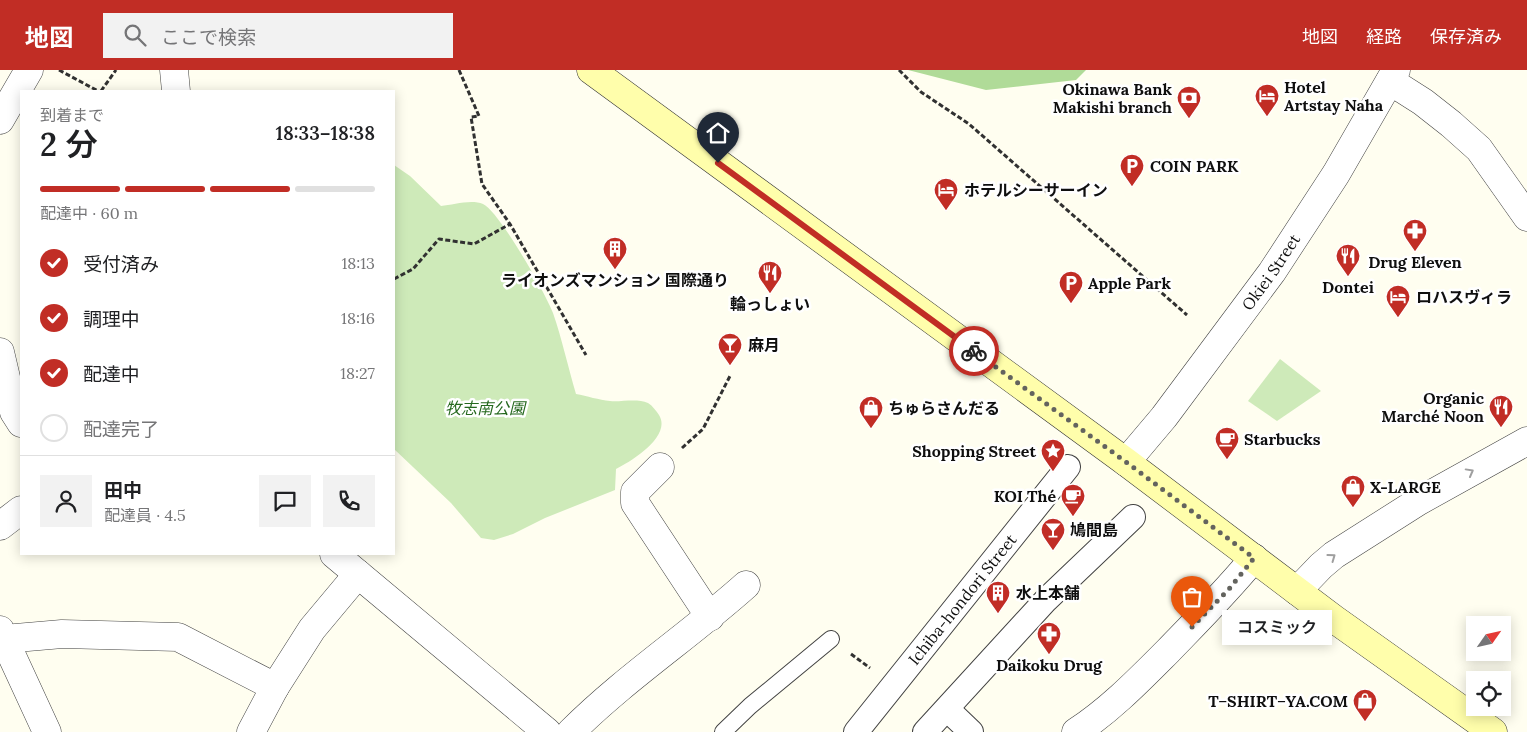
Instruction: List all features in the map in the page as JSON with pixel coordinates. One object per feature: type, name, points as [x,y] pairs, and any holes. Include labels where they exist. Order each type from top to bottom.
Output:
[{"type":"main road","points":[[591,70],[1126,462],[1297,591],[1492,732]]},
{"type":"street","points":[[0,120],[29,70]]},
{"type":"street","points":[[174,70],[176,90]]},
{"type":"street","points":[[1393,75],[1479,150],[1527,217]]},
{"type":"street","name":"Okiei Street","points":[[1126,462],[1164,417],[1272,272],[1336,174],[1393,75]]},
{"type":"street","points":[[0,352],[14,412],[20,421]]},
{"type":"street","points":[[1297,591],[1321,566],[1342,550],[1419,500],[1527,440]]},
{"type":"street","points":[[660,467],[635,492],[634,503],[710,617]]},
{"type":"street","name":"Ichiba-hondori Street","points":[[856,732],[1068,468]]},
{"type":"street","points":[[0,526],[20,511]]},
{"type":"street","points":[[925,732],[1046,600],[1133,517]]},
{"type":"street","points":[[335,555],[546,732]]},
{"type":"street","points":[[1076,732],[1094,721],[1132,687],[1229,589],[1254,558]]},
{"type":"street","points":[[252,732],[275,687],[312,629],[358,574]]},
{"type":"street","points":[[571,732],[599,704],[710,617],[746,585]]},
{"type":"street","points":[[47,732],[2,635],[62,634],[178,637],[275,687]]},
{"type":"street","points":[[947,709],[971,732]]},
{"type":"lane","points":[[723,732],[750,706],[831,639]]},
{"type":"path","points":[[59,70],[97,90]]},
{"type":"path","points":[[100,90],[116,70]]},
{"type":"path","points":[[459,70],[479,116],[471,117],[482,184],[510,224],[586,355]]},
{"type":"path","points":[[899,70],[921,92],[969,124],[1187,316]]},
{"type":"path","points":[[395,278],[413,269],[439,239],[474,244],[510,224]]},
{"type":"path","points":[[660,467],[703,429],[731,374]]},
{"type":"path","points":[[831,639],[893,685]]},
{"type":"green space","points":[[908,70],[1086,70],[1076,80],[986,90]]},
{"type":"green space","name":"牧志南公園","points":[[395,166],[410,176],[441,206],[468,202],[483,204],[500,221],[532,272],[553,313],[576,394],[610,401],[634,400],[648,403],[659,415],[662,423],[660,431],[648,447],[616,469],[615,490],[545,518],[513,534],[494,540],[481,538],[451,503],[395,450]]},
{"type":"green space","points":[[1280,359],[1321,391],[1277,421],[1248,401]]},
{"type":"way so far","points":[[974,351],[1254,558],[1229,589],[1192,627]]},
{"type":"place","name":"Hotel Artstay Naha","points":[[1267,117]]},
{"type":"place","name":"Okinawa Bank Makishi branch","points":[[1189,119]]},
{"type":"place","name":"COIN PARK","points":[[1132,187]]},
{"type":"place","name":"ホテルシーサーイン","points":[[946,211]]},
{"type":"place","name":"Drug Eleven","points":[[1415,252]]},
{"type":"place","name":"ライオンズマンション 国際通り","points":[[615,270]]},
{"type":"place","name":"Dontei","points":[[1348,277]]},
{"type":"place","name":"輪っしょい","points":[[770,294]]},
{"type":"place","name":"Apple Park","points":[[1071,304]]},
{"type":"place","name":"ロハスヴィラ","points":[[1398,318]]},
{"type":"place","name":"麻月","points":[[730,366]]},
{"type":"place","name":"Organic Marché Noon","points":[[1501,428]]},
{"type":"place","name":"ちゅらさんだる","points":[[871,429]]},
{"type":"place","name":"Starbucks","points":[[1227,460]]},
{"type":"place","name":"Shopping Street","points":[[1053,472]]},
{"type":"place","name":"X-LARGE","points":[[1353,508]]},
{"type":"place","name":"KOI Thé","points":[[1073,517]]},
{"type":"place","name":"鳩間島","points":[[1053,551]]},
{"type":"place","name":"水上本舗","points":[[998,614]]},
{"type":"place","name":"コスミック","points":[[1192,627]]},
{"type":"place","name":"Daikoku Drug","points":[[1049,655]]},
{"type":"place","name":"T−SHIRT−YA.COM","points":[[1365,722]]},
{"type":"route","points":[[718,163],[974,351]]}]
